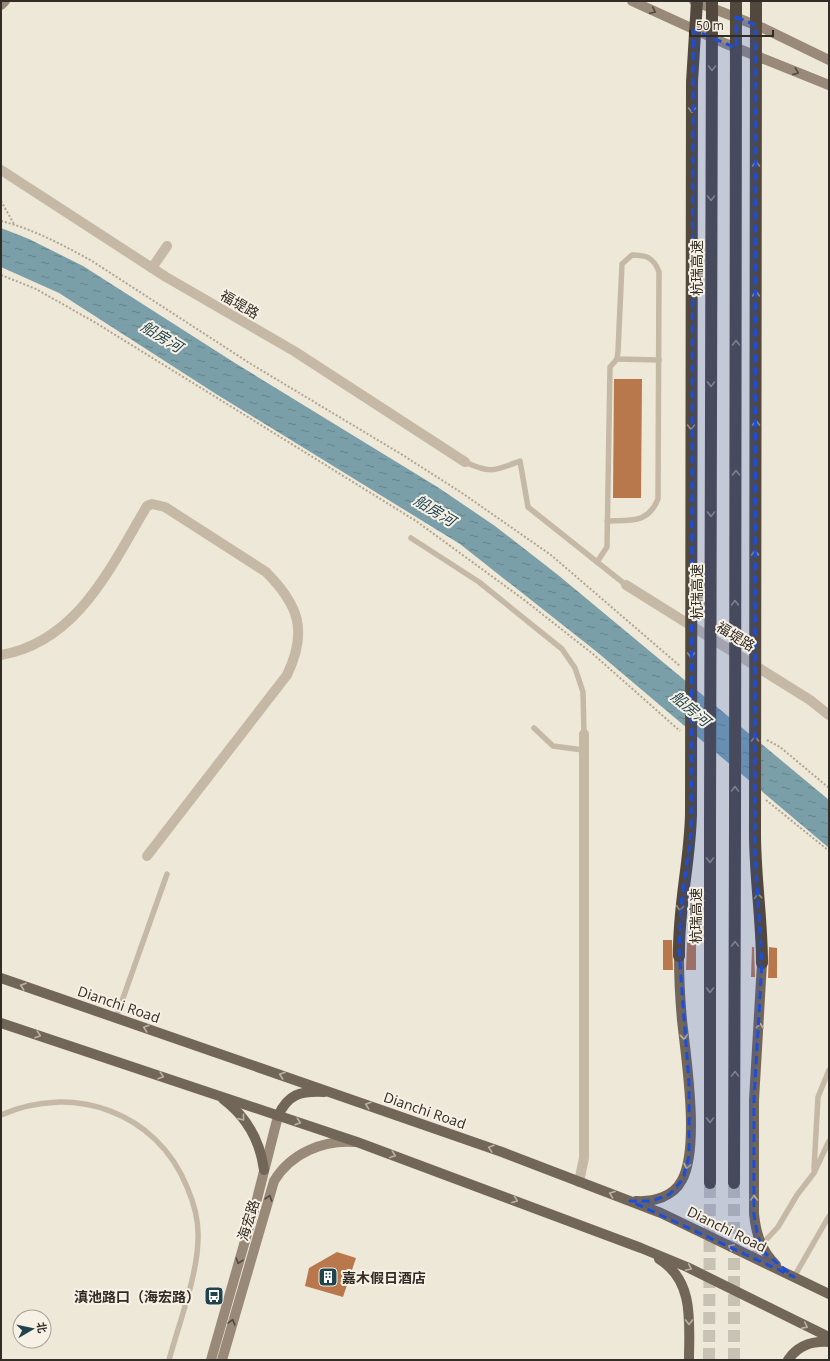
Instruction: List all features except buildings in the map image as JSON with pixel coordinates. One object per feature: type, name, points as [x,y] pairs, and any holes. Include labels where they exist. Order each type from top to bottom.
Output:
[{"type":"highway","points":[[679,956],[680,905],[689,854],[690,814],[692,82],[696,1]]},
{"type":"highway","name":"杭瑞高速","points":[[710,1183],[712,1]]},
{"type":"highway","points":[[734,1183],[736,1]]},
{"type":"highway","points":[[756,1],[755,868],[761,930],[762,963]]},
{"type":"main road","points":[[1,4],[5,1]]},
{"type":"main road","points":[[632,1],[724,43],[829,85]]},
{"type":"main road","points":[[696,1],[763,28],[829,60]]},
{"type":"main road","points":[[630,1201],[652,1201],[670,1194],[683,1179],[688,1164],[690,1143],[690,1096],[681,1001],[679,956]]},
{"type":"main road","points":[[762,963],[754,1120],[754,1214],[756,1229],[761,1246],[767,1256],[776,1265],[794,1277]]},
{"type":"main road","name":"Dianchi Road","points":[[1,978],[502,1152],[661,1213],[829,1294]]},
{"type":"main road","points":[[1,1022],[357,1142],[641,1248],[687,1267],[829,1337]]},
{"type":"main road","points":[[278,1116],[284,1103],[293,1097],[304,1093],[332,1092]]},
{"type":"main road","points":[[212,1093],[231,1105],[246,1121],[258,1144],[264,1170]]},
{"type":"main road","name":"海宏路","points":[[211,1360],[278,1116]]},
{"type":"main road","name":"海宏路","points":[[222,1360],[274,1181],[280,1171],[297,1157],[316,1147],[336,1142],[357,1142]]},
{"type":"main road","points":[[641,1248],[662,1261],[675,1273],[683,1286],[688,1303],[689,1314],[689,1360]]},
{"type":"main road","points":[[788,1360],[797,1350],[807,1344],[829,1342]]},
{"type":"street","name":"福堤路","points":[[1,170],[152,268],[294,351],[465,462]]},
{"type":"street","points":[[152,268],[167,246]]},
{"type":"street","points":[[1,655],[18,652],[41,642],[61,628],[79,611],[101,582],[147,506],[152,504],[165,507],[266,572],[280,585],[292,603],[297,619],[298,640],[296,657],[287,674],[149,851],[147,856]]},
{"type":"street","name":"福堤路","points":[[626,585],[803,696],[829,715]]},
{"type":"street","points":[[580,1182],[584,1158],[584,734]]},
{"type":"lane","points":[[598,562],[606,547],[610,367],[617,359],[622,264],[632,255],[644,255],[655,261],[659,272],[658,499],[654,509],[644,518],[607,521]]},
{"type":"lane","points":[[617,359],[659,360]]},
{"type":"lane","points":[[465,462],[484,470],[500,469],[520,461],[528,508],[626,585]]},
{"type":"lane","points":[[412,538],[479,582],[562,649],[576,668],[583,692],[584,734]]},
{"type":"lane","points":[[534,728],[553,746],[583,750]]},
{"type":"lane","points":[[116,1018],[167,874]]},
{"type":"lane","points":[[814,1173],[818,1097],[829,1070]]},
{"type":"lane","points":[[1,1115],[22,1107],[52,1102],[68,1102],[99,1106],[126,1118],[138,1126],[161,1145],[170,1156],[182,1175],[191,1196],[197,1224],[198,1239],[195,1264],[169,1360]]},
{"type":"lane","points":[[751,1256],[778,1227],[797,1195],[814,1173],[829,1141]]},
{"type":"lane","points":[[794,1277],[829,1216]]},
{"type":"path","points":[[1,202],[14,224]]},
{"type":"path","points":[[1,220],[14,224],[69,248],[92,261],[251,364],[402,454],[462,493],[556,559],[683,668]]},
{"type":"path","points":[[1,275],[36,289],[96,323],[416,521],[469,558],[593,654],[680,732]]},
{"type":"path","points":[[763,737],[780,747],[829,788]]},
{"type":"path","points":[[764,798],[829,852]]},
{"type":"highlighted area","points":[[736,17],[756,25],[755,851],[762,963],[754,1100],[754,1214],[758,1237],[765,1253],[794,1277],[630,1201],[652,1201],[670,1194],[683,1179],[689,1156],[689,1084],[679,951],[681,905],[691,832],[694,30],[736,48]]},
{"type":"water","name":"船房河","points":[[1,228],[29,239],[83,266],[235,363],[439,488],[495,526],[558,575],[829,800],[829,848],[597,652],[460,544],[216,394],[59,293],[1,267]]},
{"type":"tunnel","points":[[709,1360],[710,1183]]},
{"type":"tunnel","points":[[734,1183],[734,1360]]},
{"type":"place","name":"嘉木假日酒店","points":[[328,1277]]},
{"type":"place","name":"滇池路口（海宏路）","points":[[214,1296]]}]
